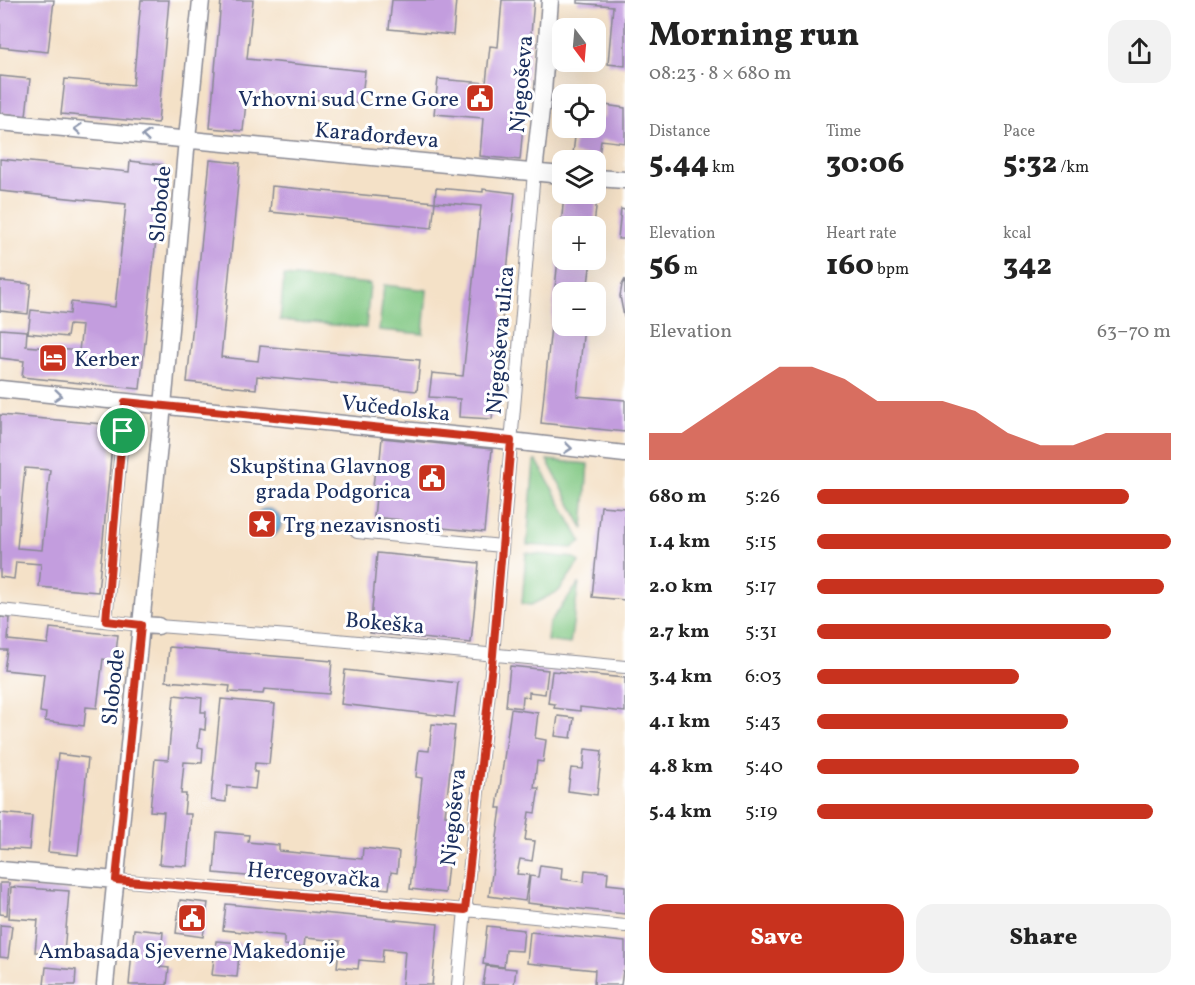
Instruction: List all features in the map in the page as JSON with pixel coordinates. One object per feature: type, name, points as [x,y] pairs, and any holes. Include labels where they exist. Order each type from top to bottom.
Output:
[{"type":"street","name":"Slobode","points":[[105,985],[201,0]]},
{"type":"street","name":"Njegoševa","points":[[534,172],[550,0]]},
{"type":"street","name":"Karađorđeva","points":[[0,122],[552,173]]},
{"type":"street","name":"Njegoševa ulica","points":[[493,655],[534,172]]},
{"type":"street","points":[[606,179],[625,180]]},
{"type":"street","name":"Vučedolska","points":[[0,389],[625,454]]},
{"type":"street","points":[[106,621],[125,402]]},
{"type":"street","points":[[357,532],[502,546]]},
{"type":"street","points":[[0,610],[141,625]]},
{"type":"street","name":"Bokeška","points":[[141,625],[315,638],[625,667]]},
{"type":"street","name":"Njegoševa","points":[[458,985],[493,655]]},
{"type":"street","name":"Hercegovačka","points":[[0,870],[625,926]]},
{"type":"green space","points":[[284,276],[370,284],[366,328],[280,320]]},
{"type":"green space","points":[[384,285],[427,290],[423,334],[379,330]]},
{"type":"green space","points":[[547,460],[588,464],[583,528]]},
{"type":"green space","points":[[534,461],[537,461],[581,541],[572,548],[527,545]]},
{"type":"green space","points":[[526,553],[575,558],[579,562],[559,591],[531,605],[522,604]]},
{"type":"green space","points":[[579,583],[570,644],[547,641],[549,623]]},
{"type":"water","points":[[267,509],[277,513],[281,523],[277,533],[267,537],[257,533],[253,523],[257,513]]},
{"type":"building","points":[[0,0],[54,0],[48,52],[0,47]]},
{"type":"building","points":[[141,0],[169,0],[158,123],[61,114],[65,79],[133,85]]},
{"type":"building","points":[[221,0],[253,0],[247,59],[365,71],[361,104],[247,93],[243,131],[210,128]]},
{"type":"building","points":[[392,0],[456,0],[453,35],[389,29]]},
{"type":"building","name":"Vrhovni sud Crne Gore","points":[[502,0],[534,0],[520,160],[480,156],[483,118],[434,114],[438,79],[486,83],[490,46],[498,47]]},
{"type":"building","points":[[578,0],[625,0],[625,66],[608,64],[613,6],[578,3]]},
{"type":"building","points":[[0,76],[30,79],[26,116],[0,113]]},
{"type":"building","points":[[606,105],[625,108],[625,143],[601,140],[600,150],[573,150],[575,138],[606,138]]},
{"type":"building","points":[[0,159],[129,172],[130,161],[164,165],[140,389],[22,377],[24,361],[0,358],[0,329],[27,331],[26,346],[79,351],[82,326],[69,325],[67,337],[28,333],[31,310],[70,314],[71,302],[115,307],[126,204],[0,191]]},
{"type":"building","points":[[210,160],[240,163],[221,357],[258,361],[260,346],[420,360],[417,391],[257,376],[256,389],[187,382]]},
{"type":"building","points":[[272,186],[435,202],[432,228],[270,212]]},
{"type":"building","points":[[436,188],[483,192],[483,189],[515,193],[492,419],[459,417],[460,399],[429,397],[432,373],[463,376],[481,206],[435,202]]},
{"type":"building","points":[[563,204],[596,204],[595,216],[562,216]]},
{"type":"building","points":[[621,209],[625,210],[625,239],[618,239]]},
{"type":"building","points":[[557,270],[590,270],[588,282],[556,282]]},
{"type":"building","points":[[625,279],[625,317],[624,317],[620,296]]},
{"type":"building","points":[[0,281],[31,284],[28,314],[0,311]]},
{"type":"building","points":[[552,317],[552,336],[583,336],[577,396],[625,400],[625,432],[541,423]]},
{"type":"building","points":[[0,415],[114,425],[98,592],[39,587],[41,564],[16,562],[14,579],[0,577]],"holes":[[[25,468],[50,470],[42,550],[17,548]]]},
{"type":"building","name":"Skupština Glavnog grada Podgorica","points":[[382,438],[492,449],[484,532],[401,524],[401,520],[374,517],[377,487],[373,487],[375,468],[379,469]]},
{"type":"building","points":[[601,506],[625,508],[625,600],[592,597]]},
{"type":"building","points":[[377,553],[479,563],[471,643],[370,633]]},
{"type":"building","points":[[0,617],[10,618],[8,640],[48,644],[50,628],[118,635],[115,661],[103,659],[97,708],[86,707],[84,726],[45,721],[46,713],[40,712],[44,674],[4,670],[7,650],[0,650]]},
{"type":"building","points":[[169,647],[332,661],[329,694],[264,689],[263,694],[229,692],[230,686],[166,681]]},
{"type":"building","points":[[510,666],[548,670],[545,694],[529,692],[529,697],[523,696],[522,708],[506,706]]},
{"type":"building","points":[[345,670],[458,683],[454,717],[341,704]]},
{"type":"building","points":[[552,671],[625,678],[625,712],[580,707],[580,711],[554,708],[555,704],[548,703]]},
{"type":"building","points":[[174,695],[202,698],[201,712],[206,712],[205,730],[200,729],[198,747],[203,748],[202,763],[184,762],[181,794],[186,794],[184,814],[191,814],[187,866],[159,864],[164,812],[150,811],[155,759],[168,760]]},
{"type":"building","points":[[221,699],[275,704],[269,764],[255,763],[254,772],[257,772],[255,789],[227,786],[226,802],[211,800]]},
{"type":"building","points":[[511,709],[538,713],[535,738],[546,740],[543,762],[537,761],[534,788],[539,788],[535,813],[529,812],[525,840],[535,841],[532,861],[520,859],[517,874],[529,875],[525,901],[489,896],[501,808],[497,808]]},
{"type":"building","points":[[558,716],[574,718],[571,738],[555,736]]},
{"type":"building","points":[[432,724],[455,726],[445,815],[453,816],[445,893],[410,889],[422,778],[416,777],[419,750],[429,751]]},
{"type":"building","points":[[585,749],[602,751],[597,795],[568,791],[571,768],[583,769]]},
{"type":"building","points":[[58,754],[88,758],[78,855],[48,852]]},
{"type":"building","points":[[0,813],[32,816],[29,850],[0,848]]},
{"type":"building","points":[[217,832],[249,835],[248,842],[279,845],[279,851],[362,859],[363,848],[399,852],[397,873],[391,872],[389,889],[214,873]]},
{"type":"building","points":[[540,865],[562,868],[561,879],[584,882],[585,870],[608,872],[607,884],[625,886],[625,914],[527,903],[530,876],[538,877]]},
{"type":"building","points":[[0,883],[9,883],[7,915],[0,914]]},
{"type":"building","points":[[11,887],[69,891],[64,954],[35,952],[38,920],[9,918]]},
{"type":"building","name":"Ambasada Sjeverne Makedonije","points":[[180,900],[208,903],[203,937],[176,933]]},
{"type":"building","points":[[226,904],[438,924],[432,985],[402,985],[405,951],[383,949],[382,962],[359,960],[358,969],[337,967],[340,941],[305,938],[304,947],[284,945],[284,936],[223,930]]},
{"type":"building","points":[[0,925],[12,926],[8,958],[0,957]]},
{"type":"building","points":[[487,926],[524,930],[522,951],[506,950],[504,967],[483,964]]},
{"type":"building","points":[[134,929],[163,932],[160,967],[169,968],[167,985],[129,985]]},
{"type":"building","points":[[530,932],[625,942],[625,972],[623,971],[621,985],[594,985],[595,970],[527,963]]},
{"type":"building","points":[[216,941],[240,943],[237,977],[212,975]]},
{"type":"building","points":[[486,966],[516,969],[514,985],[483,985]]},
{"type":"building","points":[[46,967],[76,970],[75,985],[44,985]]},
{"type":"place","name":"Vrhovni sud Crne Gore","points":[[480,98]]},
{"type":"place","name":"Kerber","points":[[53,358]]},
{"type":"place","name":"Skupština Glavnog grada Podgorica","points":[[432,478]]},
{"type":"place","name":"Trg nezavisnosti","points":[[262,524]]},
{"type":"place","name":"Ambasada Sjeverne Makedonije","points":[[192,918]]},
{"type":"route","points":[[125,402],[511,441],[493,655],[465,910],[116,880],[141,625],[106,621],[123,431],[125,402]]}]
